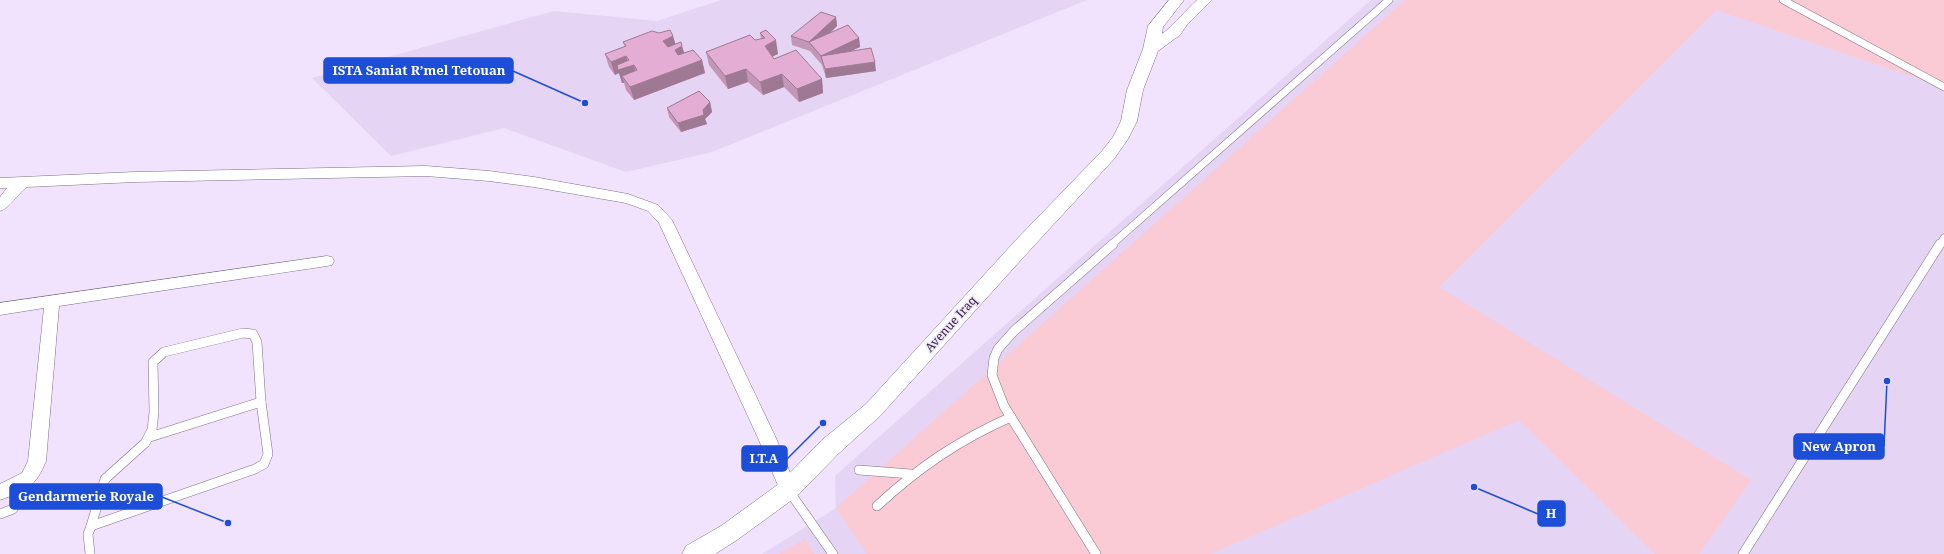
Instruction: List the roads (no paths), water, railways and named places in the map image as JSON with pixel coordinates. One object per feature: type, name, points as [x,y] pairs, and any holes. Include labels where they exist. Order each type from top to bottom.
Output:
[{"type":"street","name":"Avenue Iraq","points":[[694,554],[740,526],[788,490],[830,447],[873,410],[1023,245],[1108,155],[1120,139],[1129,121],[1135,90],[1151,49],[1156,26],[1177,0]]},
{"type":"street","points":[[1151,49],[1175,32],[1182,22],[1205,0]]},
{"type":"street","points":[[0,183],[135,177],[426,171],[489,176],[541,183],[628,199],[653,208],[665,220],[767,438],[788,490]]},
{"type":"street","points":[[0,206],[14,189],[24,183]]},
{"type":"street","points":[[0,309],[327,261]]},
{"type":"street","points":[[0,492],[26,481],[31,477],[37,461],[52,301]]},
{"type":"lane","points":[[1096,554],[995,389],[991,373],[993,357],[1002,343],[1389,0]]},
{"type":"lane","points":[[1783,0],[1944,87]]},
{"type":"lane","points":[[1743,554],[1944,238]]},
{"type":"lane","points":[[91,526],[255,469],[264,464],[268,454],[261,402],[257,342],[253,334],[243,333],[164,352],[153,362],[154,424],[150,437]]},
{"type":"lane","points":[[90,554],[88,534],[105,478],[150,437],[261,402]]},
{"type":"lane","points":[[877,506],[911,474],[956,443],[1011,417]]},
{"type":"lane","points":[[858,470],[911,474]]},
{"type":"lane","points":[[788,490],[813,523],[833,554]]},
{"type":"lane","points":[[0,514],[13,509]]},
{"type":"place","name":"ISTA Saniat R’mel Tetouan","points":[[585,103]]},
{"type":"place","name":"New Apron","points":[[1887,381]]},
{"type":"place","name":"I.T.A","points":[[823,423]]},
{"type":"place","name":"H","points":[[1474,487]]},
{"type":"place","name":"Gendarmerie Royale","points":[[228,523]]}]
